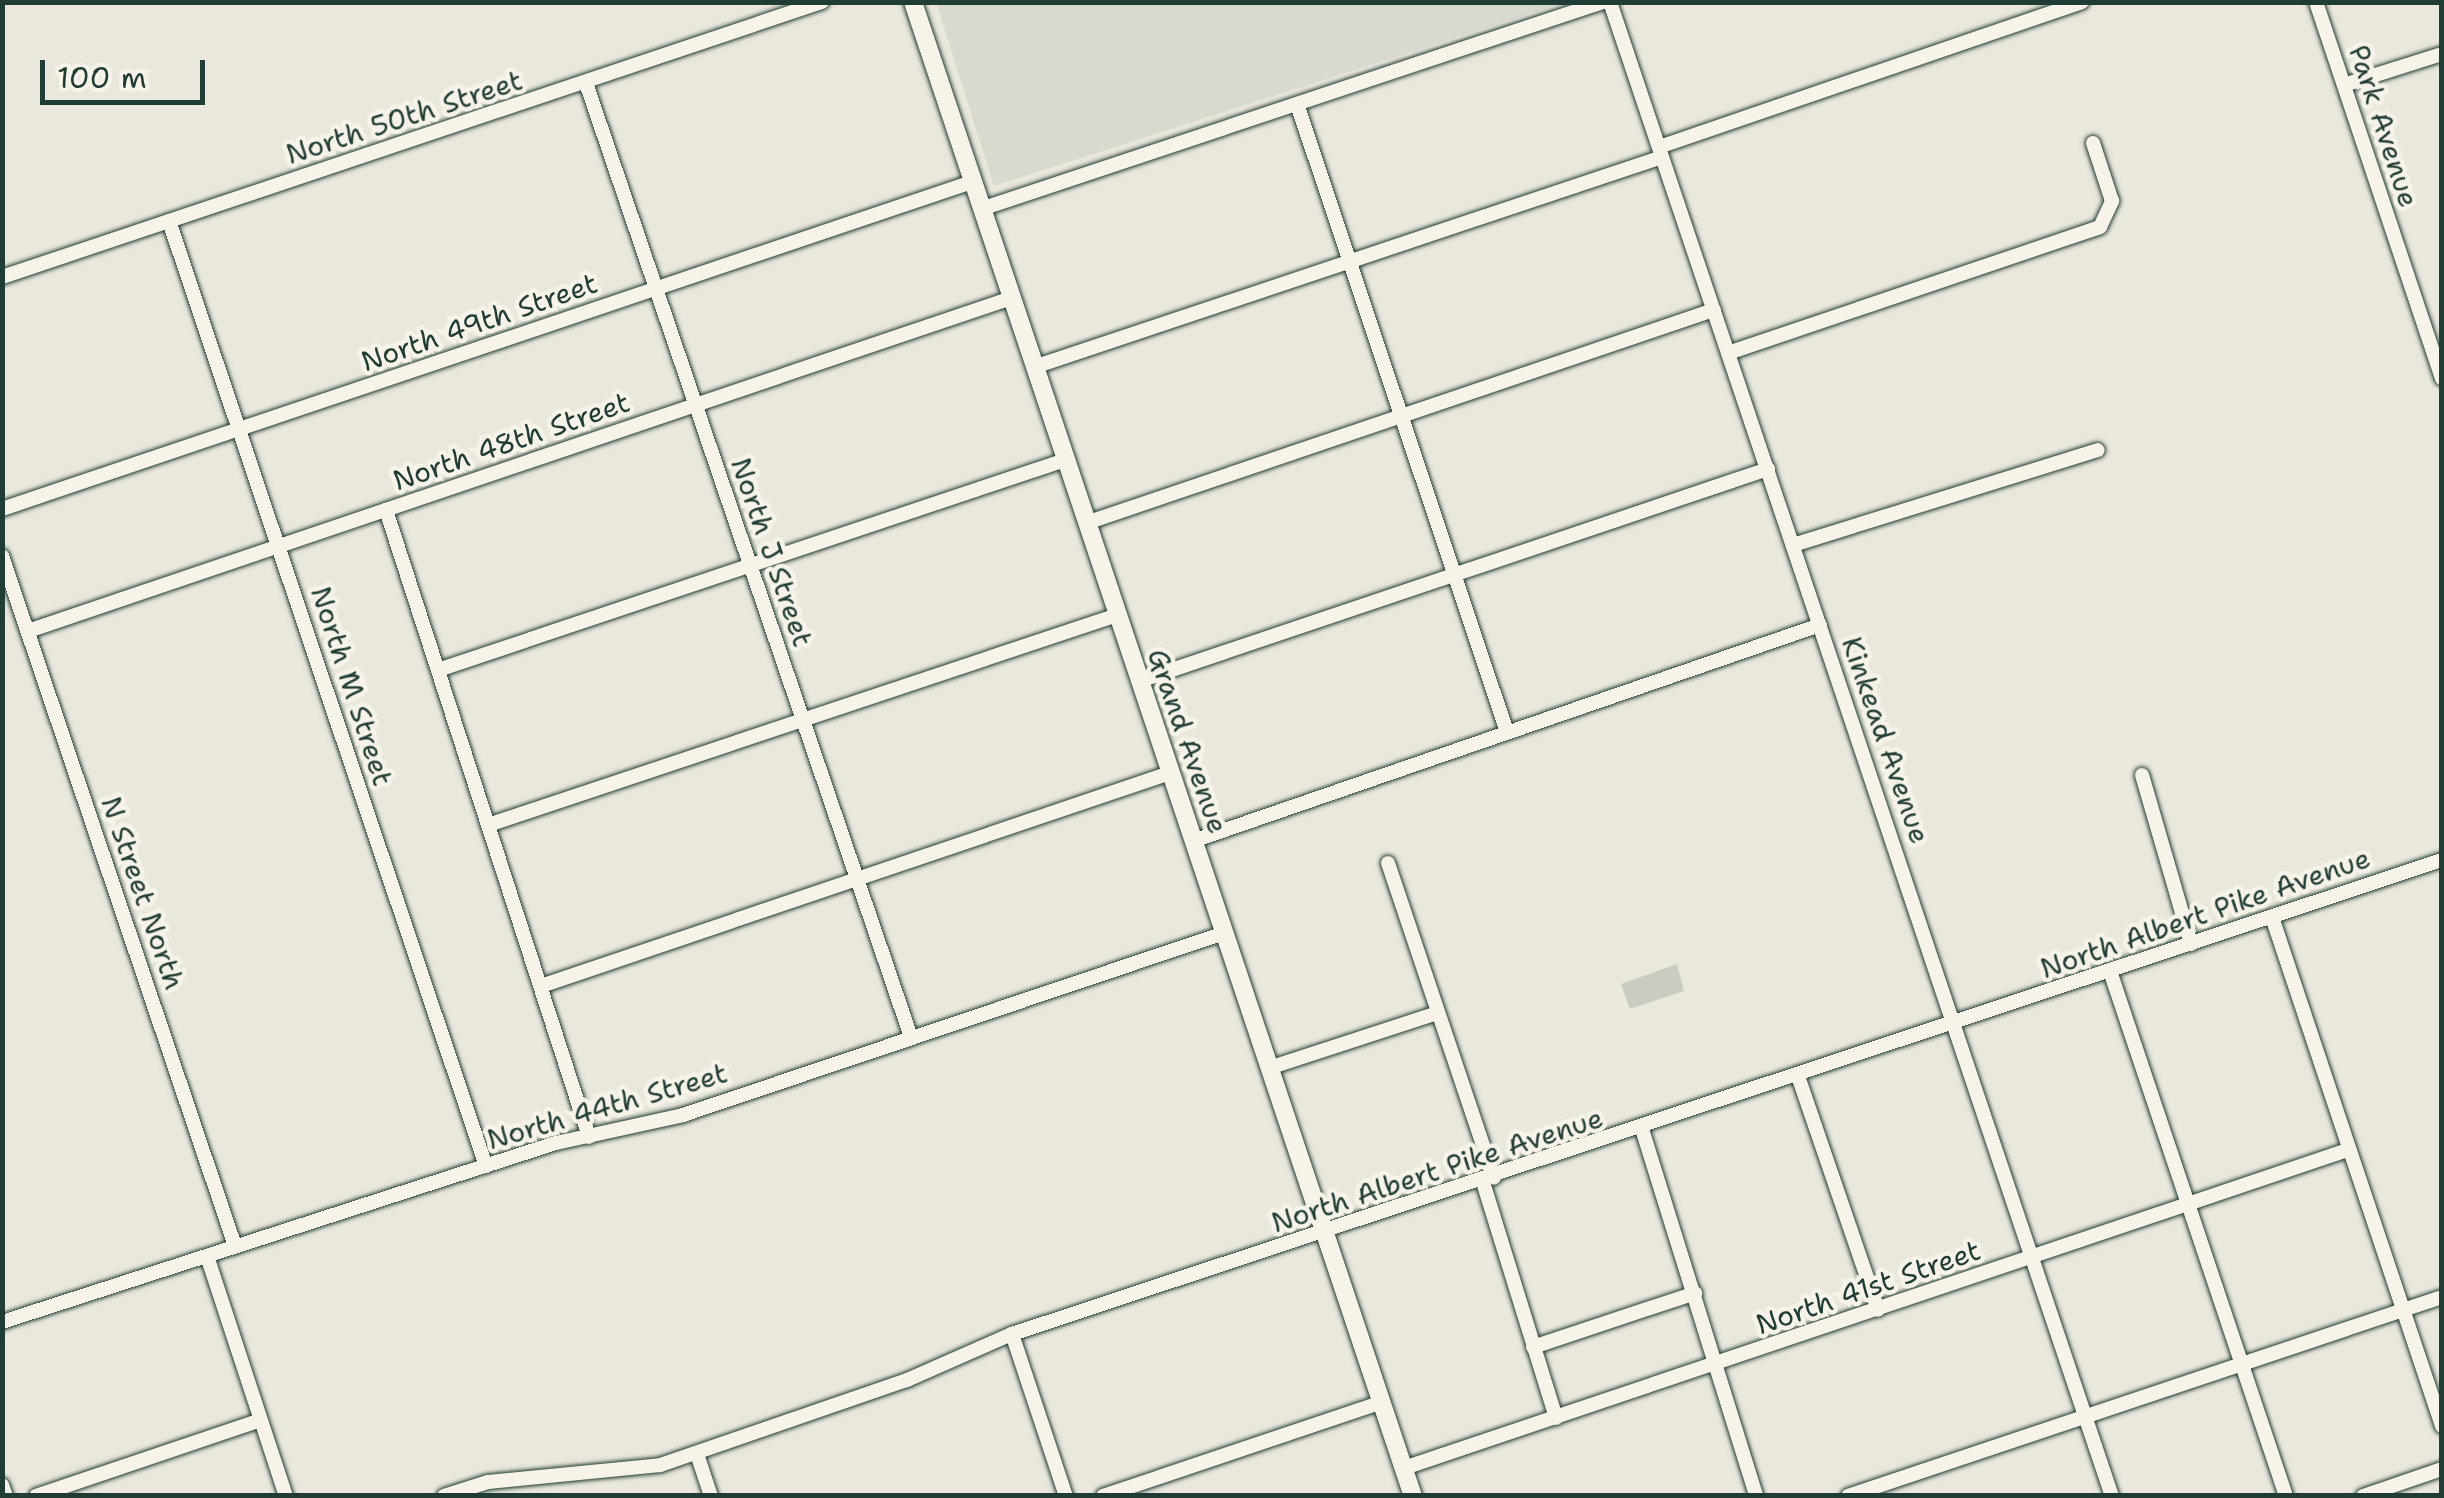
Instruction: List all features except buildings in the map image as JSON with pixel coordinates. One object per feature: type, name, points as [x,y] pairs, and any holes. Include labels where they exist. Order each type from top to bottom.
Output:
[{"type":"main road","name":"Grand Avenue","points":[[913,2],[1413,1496]]},
{"type":"street","name":"North 50th Street","points":[[2,278],[822,2]]},
{"type":"street","points":[[981,209],[1606,2]]},
{"type":"street","name":"Kinkead Avenue","points":[[1606,2],[1794,546],[2112,1496]]},
{"type":"street","points":[[1034,367],[1350,261],[2082,2]]},
{"type":"street","name":"Park Avenue","points":[[2316,2],[2442,378]]},
{"type":"street","points":[[2344,85],[2442,54]]},
{"type":"street","name":"North J Street","points":[[586,83],[911,1037]]},
{"type":"street","points":[[1297,104],[1508,732]]},
{"type":"street","points":[[1728,352],[2100,227],[2112,201],[2093,143]]},
{"type":"street","name":"North 49th Street","points":[[2,509],[972,182]]},
{"type":"street","name":"North M Street","points":[[169,222],[486,1166]]},
{"type":"street","name":"North 48th Street","points":[[28,632],[1011,298]]},
{"type":"street","points":[[1086,523],[1714,310]]},
{"type":"street","points":[[1794,546],[2098,450]]},
{"type":"street","points":[[438,670],[1066,460]]},
{"type":"street","points":[[1139,682],[1768,470]]},
{"type":"street","points":[[386,510],[589,1136]]},
{"type":"street","name":"N Street North","points":[[2,556],[236,1246]]},
{"type":"street","points":[[488,825],[1117,616]]},
{"type":"street","points":[[1192,841],[1820,625]]},
{"type":"street","points":[[540,986],[1170,773]]},
{"type":"street","points":[[2142,775],[2192,944]]},
{"type":"street","name":"North Albert Pike Avenue","points":[[444,1496],[488,1482],[634,1472],[697,1454],[907,1380],[1012,1334],[1324,1235],[2442,860]]},
{"type":"street","points":[[1388,863],[1438,1013],[1556,1418]]},
{"type":"street","points":[[2272,917],[2442,1426]]},
{"type":"street","name":"North 44th Street","points":[[2,1322],[486,1166],[589,1136],[683,1115],[1224,933]]},
{"type":"street","points":[[2110,971],[2191,1203],[2286,1496]]},
{"type":"street","points":[[1268,1068],[1438,1013]]},
{"type":"street","points":[[1798,1076],[1878,1310]]},
{"type":"street","points":[[1642,1129],[1756,1496]]},
{"type":"street","name":"North 41st Street","points":[[1404,1468],[2348,1150]]},
{"type":"street","points":[[207,1256],[286,1496]]},
{"type":"street","points":[[1533,1347],[1696,1293]]},
{"type":"street","points":[[1848,1496],[2442,1297]]},
{"type":"street","points":[[1012,1334],[1066,1496]]},
{"type":"street","points":[[1104,1496],[1380,1403]]},
{"type":"street","points":[[36,1496],[261,1420]]},
{"type":"street","points":[[697,1454],[710,1496]]},
{"type":"street","points":[[2364,1496],[2442,1470]]},
{"type":"street","points":[[2,1485],[6,1496]]},
{"type":"shaded area","points":[[936,2],[1563,2],[1563,3],[994,186]]},
{"type":"shaded area","points":[[1677,964],[1684,991],[1630,1009],[1621,984]]}]
